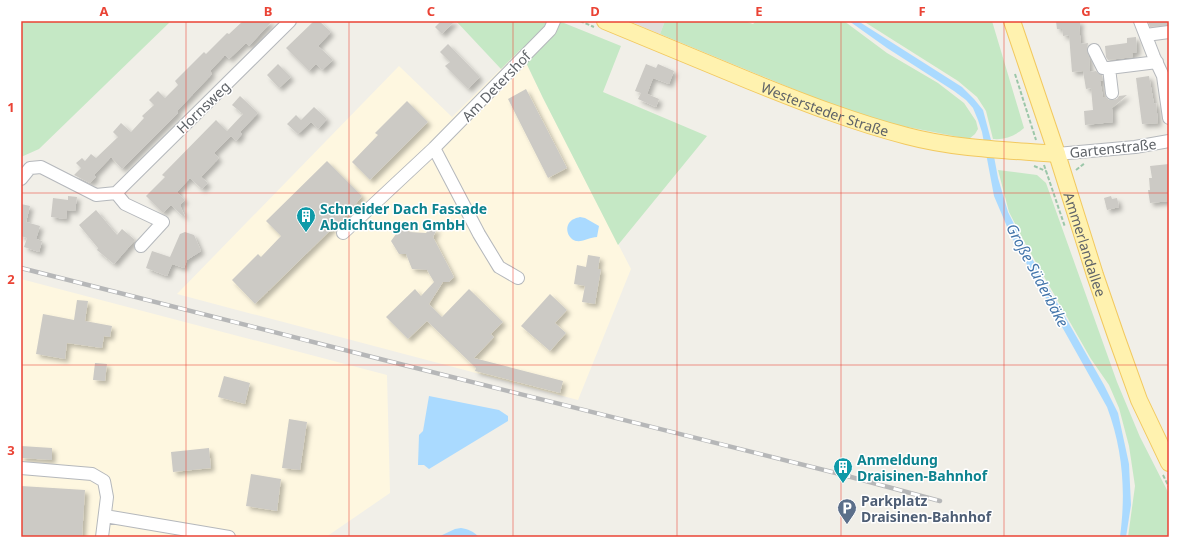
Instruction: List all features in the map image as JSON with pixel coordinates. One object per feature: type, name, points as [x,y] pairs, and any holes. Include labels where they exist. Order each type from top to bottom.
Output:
[{"type":"main road","name":"Westersteder Straße","points":[[604,21],[847,119],[908,136],[978,148],[1057,154]]},
{"type":"main road","name":"Ammerlandallee","points":[[1012,21],[1124,358],[1139,400],[1169,463]]},
{"type":"street","name":"Hornsweg","points":[[116,193],[290,21]]},
{"type":"street","name":"Am Detershof","points":[[343,233],[434,148],[550,30],[554,21]]},
{"type":"street","points":[[1140,21],[1163,76],[1169,118]]},
{"type":"street","points":[[1146,35],[1169,32]]},
{"type":"street","points":[[1094,50],[1103,68],[1157,62]]},
{"type":"street","points":[[1109,68],[1112,93]]},
{"type":"street","name":"Gartenstraße","points":[[1057,154],[1135,147],[1169,141]]},
{"type":"street","points":[[434,148],[479,234],[499,267],[518,278]]},
{"type":"street","points":[[21,179],[30,168],[41,168],[96,195],[116,193],[125,204],[163,222],[141,246]]},
{"type":"street","points":[[21,468],[92,474],[104,481],[107,497],[102,537]]},
{"type":"street","points":[[105,516],[229,537]]},
{"type":"path","points":[[1015,73],[1034,132]]},
{"type":"path","points":[[1064,176],[1072,174],[1078,168],[1090,161]]},
{"type":"shaded area","points":[[629,21],[665,21],[660,34]]},
{"type":"shaded area","points":[[520,50],[631,269],[578,400],[177,294],[399,66],[452,117]]},
{"type":"shaded area","points":[[21,279],[387,375],[390,493],[326,537],[21,537]]},
{"type":"green space","points":[[21,21],[171,21],[39,149],[21,157]]},
{"type":"green space","points":[[456,21],[559,21],[621,46],[603,92],[707,136],[618,245],[520,50],[501,69]]},
{"type":"green space","points":[[665,21],[744,21],[753,24],[756,21],[844,21],[887,53],[938,83],[964,103],[976,121],[978,129],[969,139],[892,124],[849,112],[660,34]]},
{"type":"green space","points":[[863,21],[992,21],[1024,128],[1010,137],[993,139],[986,111],[977,97],[958,81]]},
{"type":"green space","points":[[998,170],[1037,175],[1046,183],[1117,382],[1140,437],[1169,494],[1169,537],[1128,537],[1135,486],[1129,446],[1119,408],[1109,385],[1091,359],[1026,245],[1009,212]]},
{"type":"water","name":"Große Süderbäke","points":[[849,21],[858,21],[962,87],[983,110],[991,140],[998,178],[1008,212],[1026,248],[1104,385],[1118,413],[1129,464],[1131,505],[1126,537],[1120,537],[1123,503],[1122,471],[1117,439],[1107,407],[1011,236],[994,196],[982,132],[973,108],[966,100],[954,91],[887,48]]},
{"type":"water","points":[[580,217],[585,218],[599,226],[597,237],[576,241],[569,236],[567,228],[569,223]]},
{"type":"water","points":[[429,396],[499,410],[508,416],[508,421],[429,469],[424,465],[418,465],[419,435],[423,431]]},
{"type":"water","points":[[461,528],[475,533],[479,537],[438,537],[455,529]]},
{"type":"building","points":[[243,21],[272,21],[249,46],[246,43],[229,59],[225,55],[210,71],[212,74],[177,111],[178,113],[122,169],[111,157],[94,175],[96,177],[90,183],[74,175],[81,168],[76,163],[82,158],[85,161],[91,154],[96,158],[118,137],[113,132],[121,123],[131,132],[144,118],[142,116],[154,105],[149,100],[158,91],[165,98],[178,85],[175,81],[204,52],[206,54],[227,33],[229,34]]},
{"type":"building","points":[[314,21],[319,21],[331,32],[318,46],[333,60],[322,70],[316,64],[309,71],[286,48]]},
{"type":"building","points":[[441,21],[455,21],[442,34],[435,27]]},
{"type":"building","points":[[1056,21],[1080,21],[1079,26],[1081,44],[1088,43],[1087,50],[1090,72],[1096,71],[1102,75],[1103,80],[1100,81],[1103,97],[1112,100],[1117,99],[1119,96],[1127,95],[1112,108],[1113,122],[1085,125],[1084,111],[1093,110],[1091,88],[1086,89],[1083,71],[1072,72],[1069,35],[1063,36],[1062,29],[1057,29]]},
{"type":"building","points":[[1148,21],[1167,21],[1168,25],[1150,27]]},
{"type":"building","points":[[1136,37],[1137,52],[1132,53],[1133,57],[1108,60],[1106,57],[1105,46],[1127,43],[1127,38]]},
{"type":"building","points":[[448,44],[480,77],[468,89],[445,66],[450,62],[440,52]]},
{"type":"building","points":[[278,64],[291,77],[279,88],[267,75]]},
{"type":"building","points":[[646,64],[656,68],[658,64],[674,71],[669,84],[653,78],[647,94],[659,99],[656,107],[638,99],[641,93],[635,91]]},
{"type":"building","points":[[1149,76],[1154,104],[1156,103],[1158,123],[1142,124],[1136,78]]},
{"type":"building","points":[[526,89],[567,168],[548,178],[508,99]]},
{"type":"building","points":[[240,96],[258,113],[240,132],[242,134],[236,141],[231,136],[214,153],[219,158],[201,177],[208,183],[202,189],[190,178],[177,192],[185,200],[180,205],[185,217],[171,205],[163,213],[146,196],[165,177],[162,175],[216,120],[227,131],[243,114],[232,105]]},
{"type":"building","points":[[407,101],[428,122],[370,180],[352,162],[378,135],[375,133]]},
{"type":"building","points":[[314,107],[327,119],[318,129],[311,122],[298,134],[287,124],[296,115],[301,120]]},
{"type":"building","name":"Schneider Dach Fassade Abdichtungen GmbH","points":[[327,161],[362,196],[349,212],[255,304],[232,280],[258,254],[261,257],[281,236],[266,221]]},
{"type":"building","points":[[1169,164],[1169,201],[1150,203],[1148,190],[1150,190],[1149,178],[1152,178],[1150,166]]},
{"type":"building","points":[[68,196],[77,197],[75,211],[67,210],[66,219],[51,217],[53,198],[68,200]]},
{"type":"building","points":[[1111,196],[1112,199],[1117,198],[1119,207],[1107,210],[1104,198]]},
{"type":"building","points":[[21,204],[30,206],[26,222],[40,226],[36,239],[42,241],[39,252],[24,247],[27,238],[21,236]]},
{"type":"building","points":[[96,210],[117,235],[122,229],[135,240],[114,264],[97,250],[98,248],[79,225]]},
{"type":"building","points":[[404,223],[409,232],[426,233],[429,229],[437,229],[433,237],[454,277],[449,282],[443,282],[429,304],[442,317],[469,289],[503,322],[491,334],[494,337],[474,358],[563,381],[560,393],[475,371],[476,368],[427,321],[408,339],[386,317],[415,289],[421,296],[434,282],[427,270],[412,269],[406,254],[399,254],[391,241]]},
{"type":"building","points":[[185,232],[194,235],[201,251],[187,260],[184,268],[172,264],[167,276],[146,268],[152,251],[170,257],[180,234]]},
{"type":"building","points":[[588,255],[600,257],[598,269],[601,269],[595,304],[582,302],[585,286],[574,284],[577,265],[586,267]]},
{"type":"building","points":[[550,294],[567,310],[555,323],[566,333],[550,351],[521,326]]},
{"type":"building","points":[[77,300],[88,301],[85,321],[112,326],[110,337],[104,336],[102,348],[67,343],[65,359],[36,354],[43,314],[74,320]]},
{"type":"building","points":[[95,363],[107,364],[105,381],[93,380]]},
{"type":"building","points":[[224,376],[250,383],[245,404],[218,397]]},
{"type":"building","points":[[289,419],[307,422],[300,470],[282,468]]},
{"type":"building","points":[[21,446],[52,448],[52,460],[21,458]]},
{"type":"building","points":[[209,448],[211,468],[173,472],[171,452]]},
{"type":"building","points":[[251,474],[281,479],[277,511],[246,506]]},
{"type":"building","points":[[21,486],[85,490],[82,537],[21,537]]},
{"type":"railway","points":[[21,268],[836,473],[940,501]]},
{"type":"place","name":"Schneider Dach Fassade Abdichtungen GmbH","points":[[306,233]]},
{"type":"place","name":"Anmeldung Draisinen-Bahnhof","points":[[843,484]]},
{"type":"place","name":"Parkplatz Draisinen-Bahnhof","points":[[847,525]]}]
